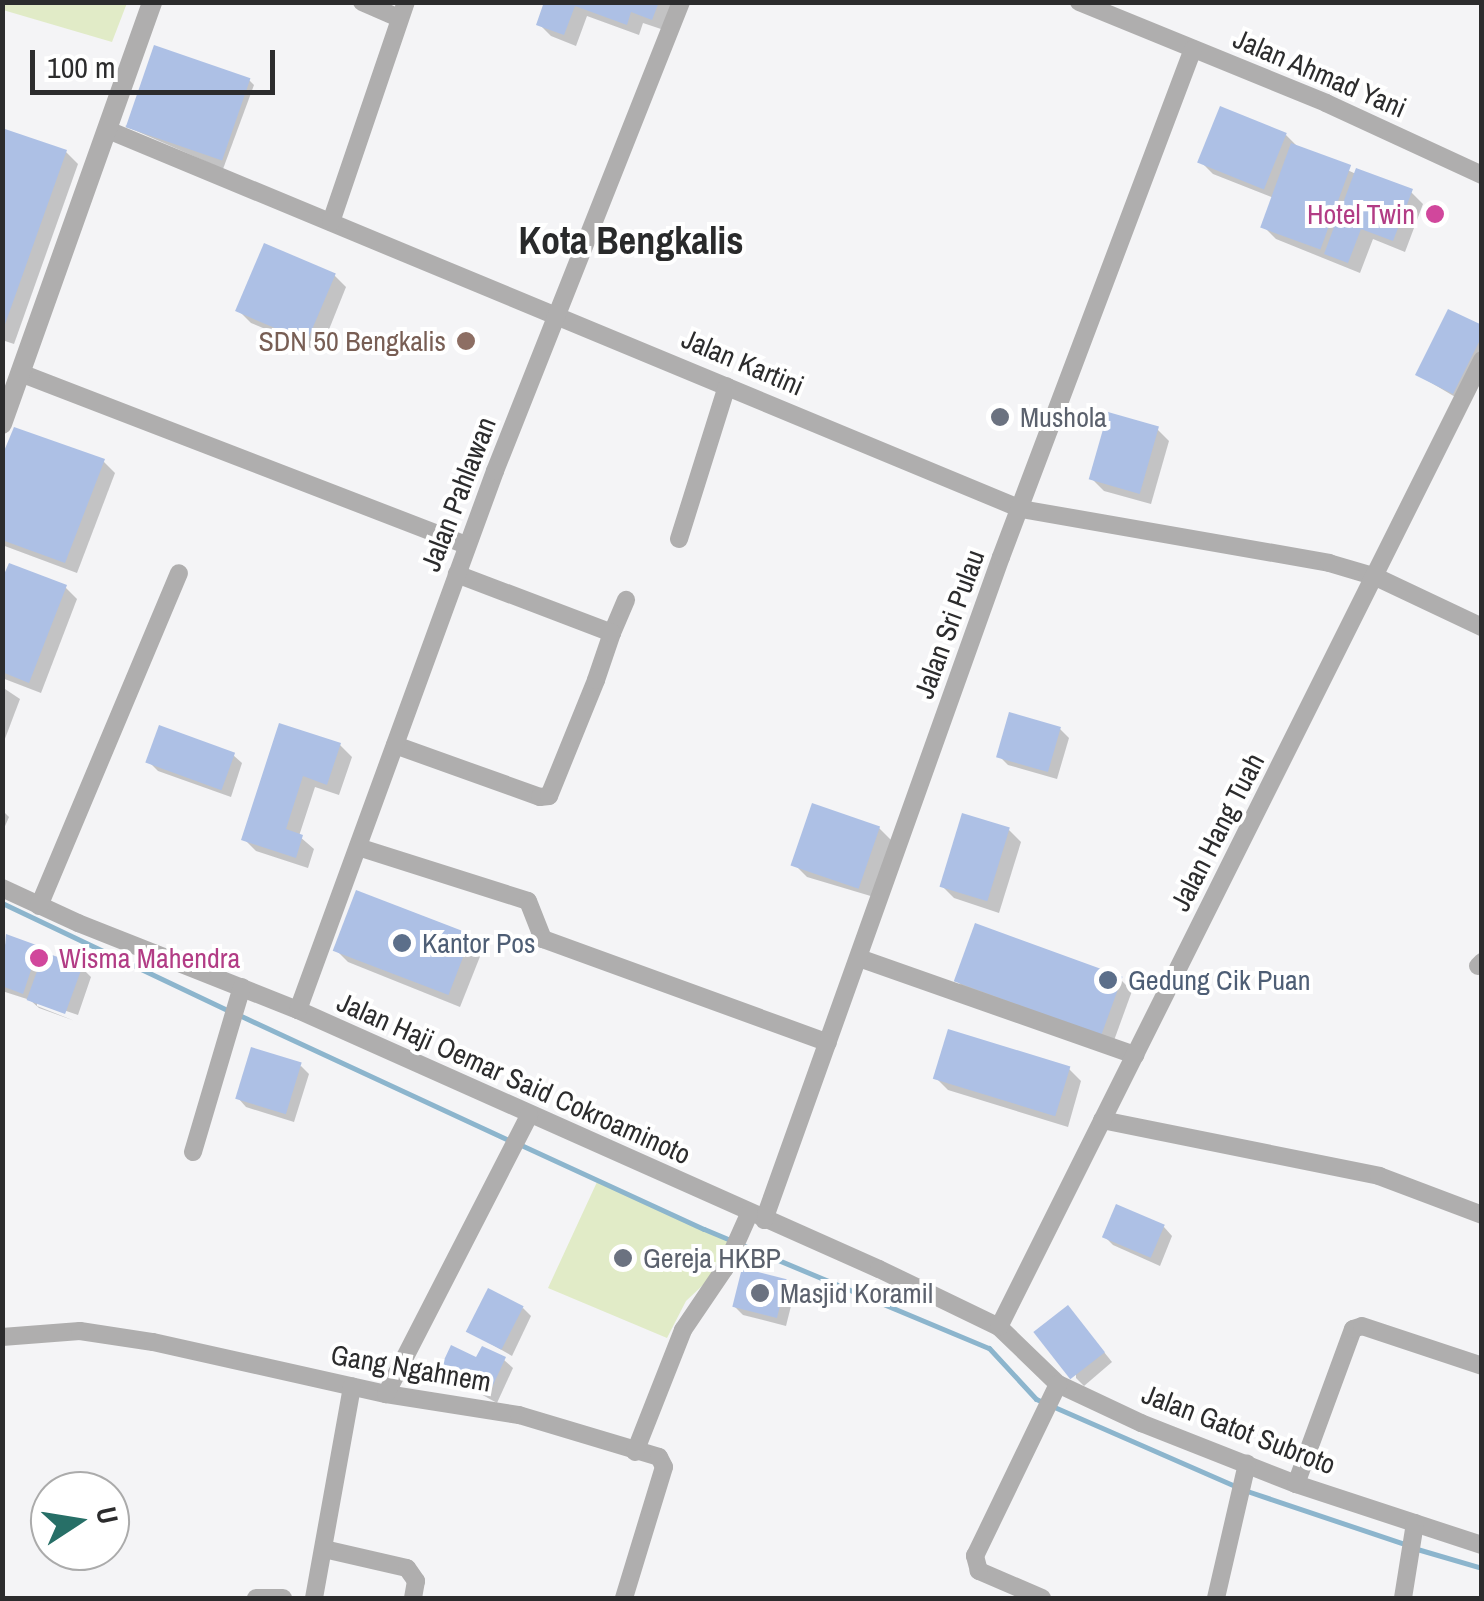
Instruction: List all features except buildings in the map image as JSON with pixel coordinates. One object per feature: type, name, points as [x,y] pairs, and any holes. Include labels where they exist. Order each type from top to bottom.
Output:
[{"type":"street","points":[[2,424],[23,374],[152,2]]},
{"type":"street","points":[[331,222],[402,10],[362,2]]},
{"type":"street","name":"Jalan Pahlawan","points":[[298,1010],[467,545],[681,2]]},
{"type":"street","name":"Jalan Ahmad Yani","points":[[1079,2],[1326,103],[1482,175]]},
{"type":"street","name":"Jalan Sri Pulau","points":[[635,1452],[684,1330],[753,1220],[828,1043],[1193,49]]},
{"type":"street","name":"Jalan Kartini","points":[[108,130],[1021,509],[1277,553],[1376,577],[1482,627]]},
{"type":"street","name":"Jalan Hang Tuah","points":[[999,1327],[1482,360]]},
{"type":"street","points":[[23,374],[467,545]]},
{"type":"street","points":[[679,539],[728,386]]},
{"type":"street","points":[[39,906],[180,573]]},
{"type":"street","points":[[457,574],[612,634]]},
{"type":"street","points":[[395,744],[540,798],[548,796],[626,600]]},
{"type":"street","points":[[358,847],[528,901],[543,939],[828,1043]]},
{"type":"street","name":"Jalan Haji Oemar Said Cokroaminoto","points":[[2,888],[240,992],[298,1010],[526,1121],[999,1327]]},
{"type":"street","points":[[859,958],[1135,1055]]},
{"type":"street","points":[[193,1152],[240,992]]},
{"type":"street","points":[[1102,1120],[1380,1176],[1482,1214]]},
{"type":"street","points":[[386,1394],[526,1121]]},
{"type":"street","points":[[1296,1484],[1353,1329],[1362,1326],[1482,1366]]},
{"type":"street","name":"Jalan Gatot Subroto","points":[[999,1327],[1053,1395],[1141,1423],[1246,1468],[1413,1527],[1482,1545]]},
{"type":"street","name":"Gang Ngahnem","points":[[2,1337],[80,1331],[153,1342],[386,1394],[518,1415],[635,1452]]},
{"type":"street","points":[[314,1598],[352,1386]]},
{"type":"street","points":[[1038,1598],[979,1572],[975,1556],[1053,1395]]},
{"type":"street","points":[[624,1598],[664,1467],[659,1457],[635,1452]]},
{"type":"street","points":[[1216,1598],[1235,1500],[1246,1468]]},
{"type":"street","points":[[1403,1598],[1413,1527]]},
{"type":"street","points":[[324,1549],[407,1568],[416,1581],[414,1598]]},
{"type":"street","points":[[256,1598],[283,1598]]},
{"type":"green space","points":[[2,3],[127,3],[112,42],[3,10]]},
{"type":"green space","points":[[597,1182],[730,1239],[720,1269],[686,1301],[667,1338],[548,1288]]},
{"type":"waterway","points":[[2,903],[229,1011]]},
{"type":"waterway","points":[[239,1015],[511,1141]]},
{"type":"waterway","points":[[521,1145],[704,1229],[989,1348],[1036,1399],[1237,1487]]},
{"type":"waterway","points":[[1247,1491],[1407,1545]]},
{"type":"waterway","points":[[1417,1549],[1482,1568]]},
{"type":"place","name":"Hotel Twin","points":[[1435,214]]},
{"type":"place","name":"SDN 50 Bengkalis","points":[[466,341]]},
{"type":"place","name":"Mushola","points":[[1000,417]]},
{"type":"place","name":"Kantor Pos","points":[[402,943]]},
{"type":"place","name":"Wisma Mahendra","points":[[39,958]]},
{"type":"place","name":"Gedung Cik Puan","points":[[1108,980]]},
{"type":"place","name":"Gereja HKBP","points":[[623,1258]]},
{"type":"place","name":"Masjid Koramil","points":[[760,1293]]},
{"type":"district","name":"Kota Bengkalis","points":[[631,241]]}]
